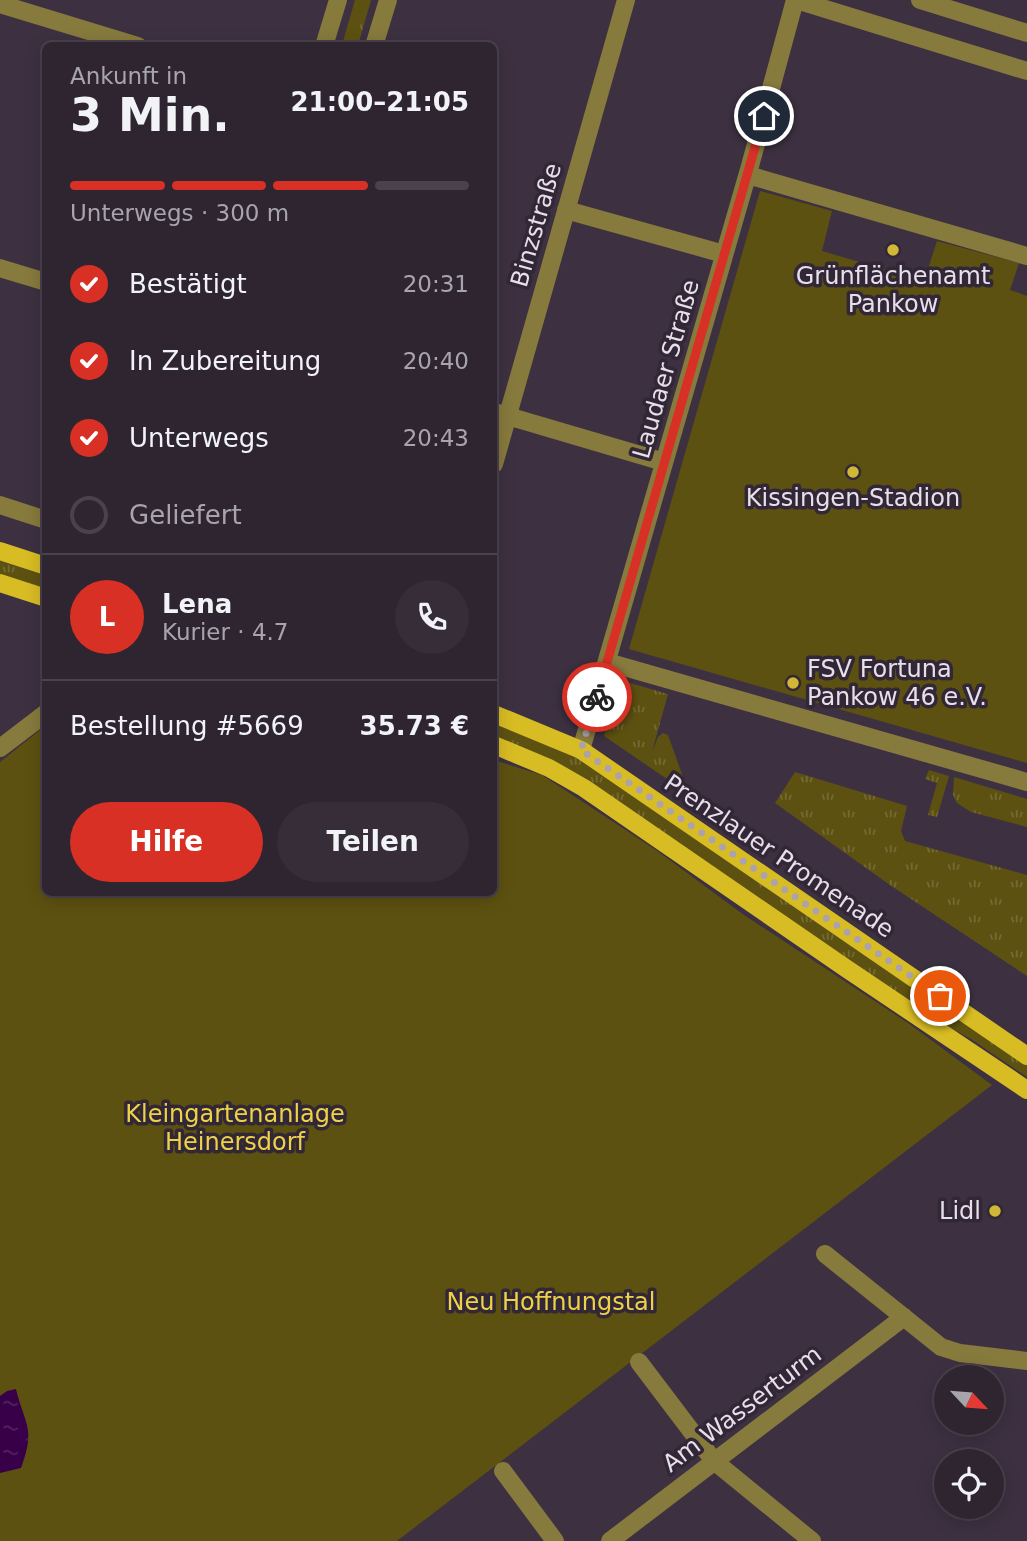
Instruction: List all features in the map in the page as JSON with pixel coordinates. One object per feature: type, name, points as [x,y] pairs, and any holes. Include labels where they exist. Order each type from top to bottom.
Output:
[{"type":"main road","points":[[0,551],[42,565]]},
{"type":"main road","points":[[0,583],[42,597]]},
{"type":"main road","name":"Prenzlauer Promenade","points":[[497,715],[581,750],[1027,1056]]},
{"type":"main road","points":[[497,747],[549,768],[584,788],[1027,1090]]},
{"type":"street","points":[[325,42],[338,0]]},
{"type":"street","points":[[375,42],[388,0]]},
{"type":"street","name":"Binzstraße","points":[[497,438],[500,413],[566,210],[626,0]]},
{"type":"street","points":[[796,0],[1027,71]]},
{"type":"street","name":"Laudaer Straße","points":[[581,750],[796,0]]},
{"type":"street","points":[[920,0],[1027,33]]},
{"type":"street","points":[[0,4],[125,42]]},
{"type":"street","points":[[748,175],[1027,256]]},
{"type":"street","points":[[566,210],[724,254]]},
{"type":"street","points":[[0,268],[42,281]]},
{"type":"street","points":[[500,413],[664,462]]},
{"type":"street","points":[[0,505],[42,519]]},
{"type":"street","points":[[607,662],[1027,782]]},
{"type":"street","points":[[0,748],[42,716]]},
{"type":"street","points":[[825,1254],[941,1347],[960,1353],[1027,1361]]},
{"type":"street","name":"Am Wasserturm","points":[[610,1541],[904,1317]]},
{"type":"street","points":[[639,1362],[714,1461],[812,1541]]},
{"type":"street","points":[[503,1471],[555,1541]]},
{"type":"green space","points":[[355,0],[371,0],[359,42],[343,42]]},
{"type":"green space","name":"Kissingen-Stadion","points":[[760,191],[832,211],[822,251],[924,281],[937,241],[1019,263],[1010,290],[1027,296],[1027,763],[629,649]]},
{"type":"green space","points":[[0,560],[42,574],[42,590],[0,576]]},
{"type":"green space","points":[[620,680],[668,694],[652,752],[658,737],[663,733],[668,735],[689,794],[604,736]]},
{"type":"green space","points":[[497,722],[584,760],[1027,1063],[1027,1077],[971,1039],[922,1012],[497,742]]},
{"type":"green space","name":"Kleingartenanlage Heinersdorf","points":[[42,728],[42,896],[497,896],[497,761],[542,775],[656,850],[744,915],[908,1023],[992,1085],[397,1541],[0,1541],[0,762]]},
{"type":"green space","points":[[929,770],[949,776],[937,817],[928,815],[937,783],[925,779]]},
{"type":"green space","points":[[795,772],[907,806],[901,831],[905,841],[1027,875],[1027,976],[890,885],[775,803]]},
{"type":"green space","points":[[954,777],[1027,799],[1027,827],[971,812],[957,803],[953,795]]},
{"type":"water","points":[[16,1389],[28,1427],[28,1444],[21,1468],[0,1473],[0,1396]]},
{"type":"way so far","points":[[597,697],[581,750],[940,996]]},
{"type":"place","name":"Grünflächenamt Pankow","points":[[893,250]]},
{"type":"place","name":"Kissingen-Stadion","points":[[853,472]]},
{"type":"place","name":"FSV Fortuna Pankow 46 e.V.","points":[[793,683]]},
{"type":"place","name":"Lidl","points":[[995,1211]]},
{"type":"route","points":[[597,697],[764,116]]},
{"type":"park label","name":"Neu Hoffnungstal","points":[[551,1302]]}]
